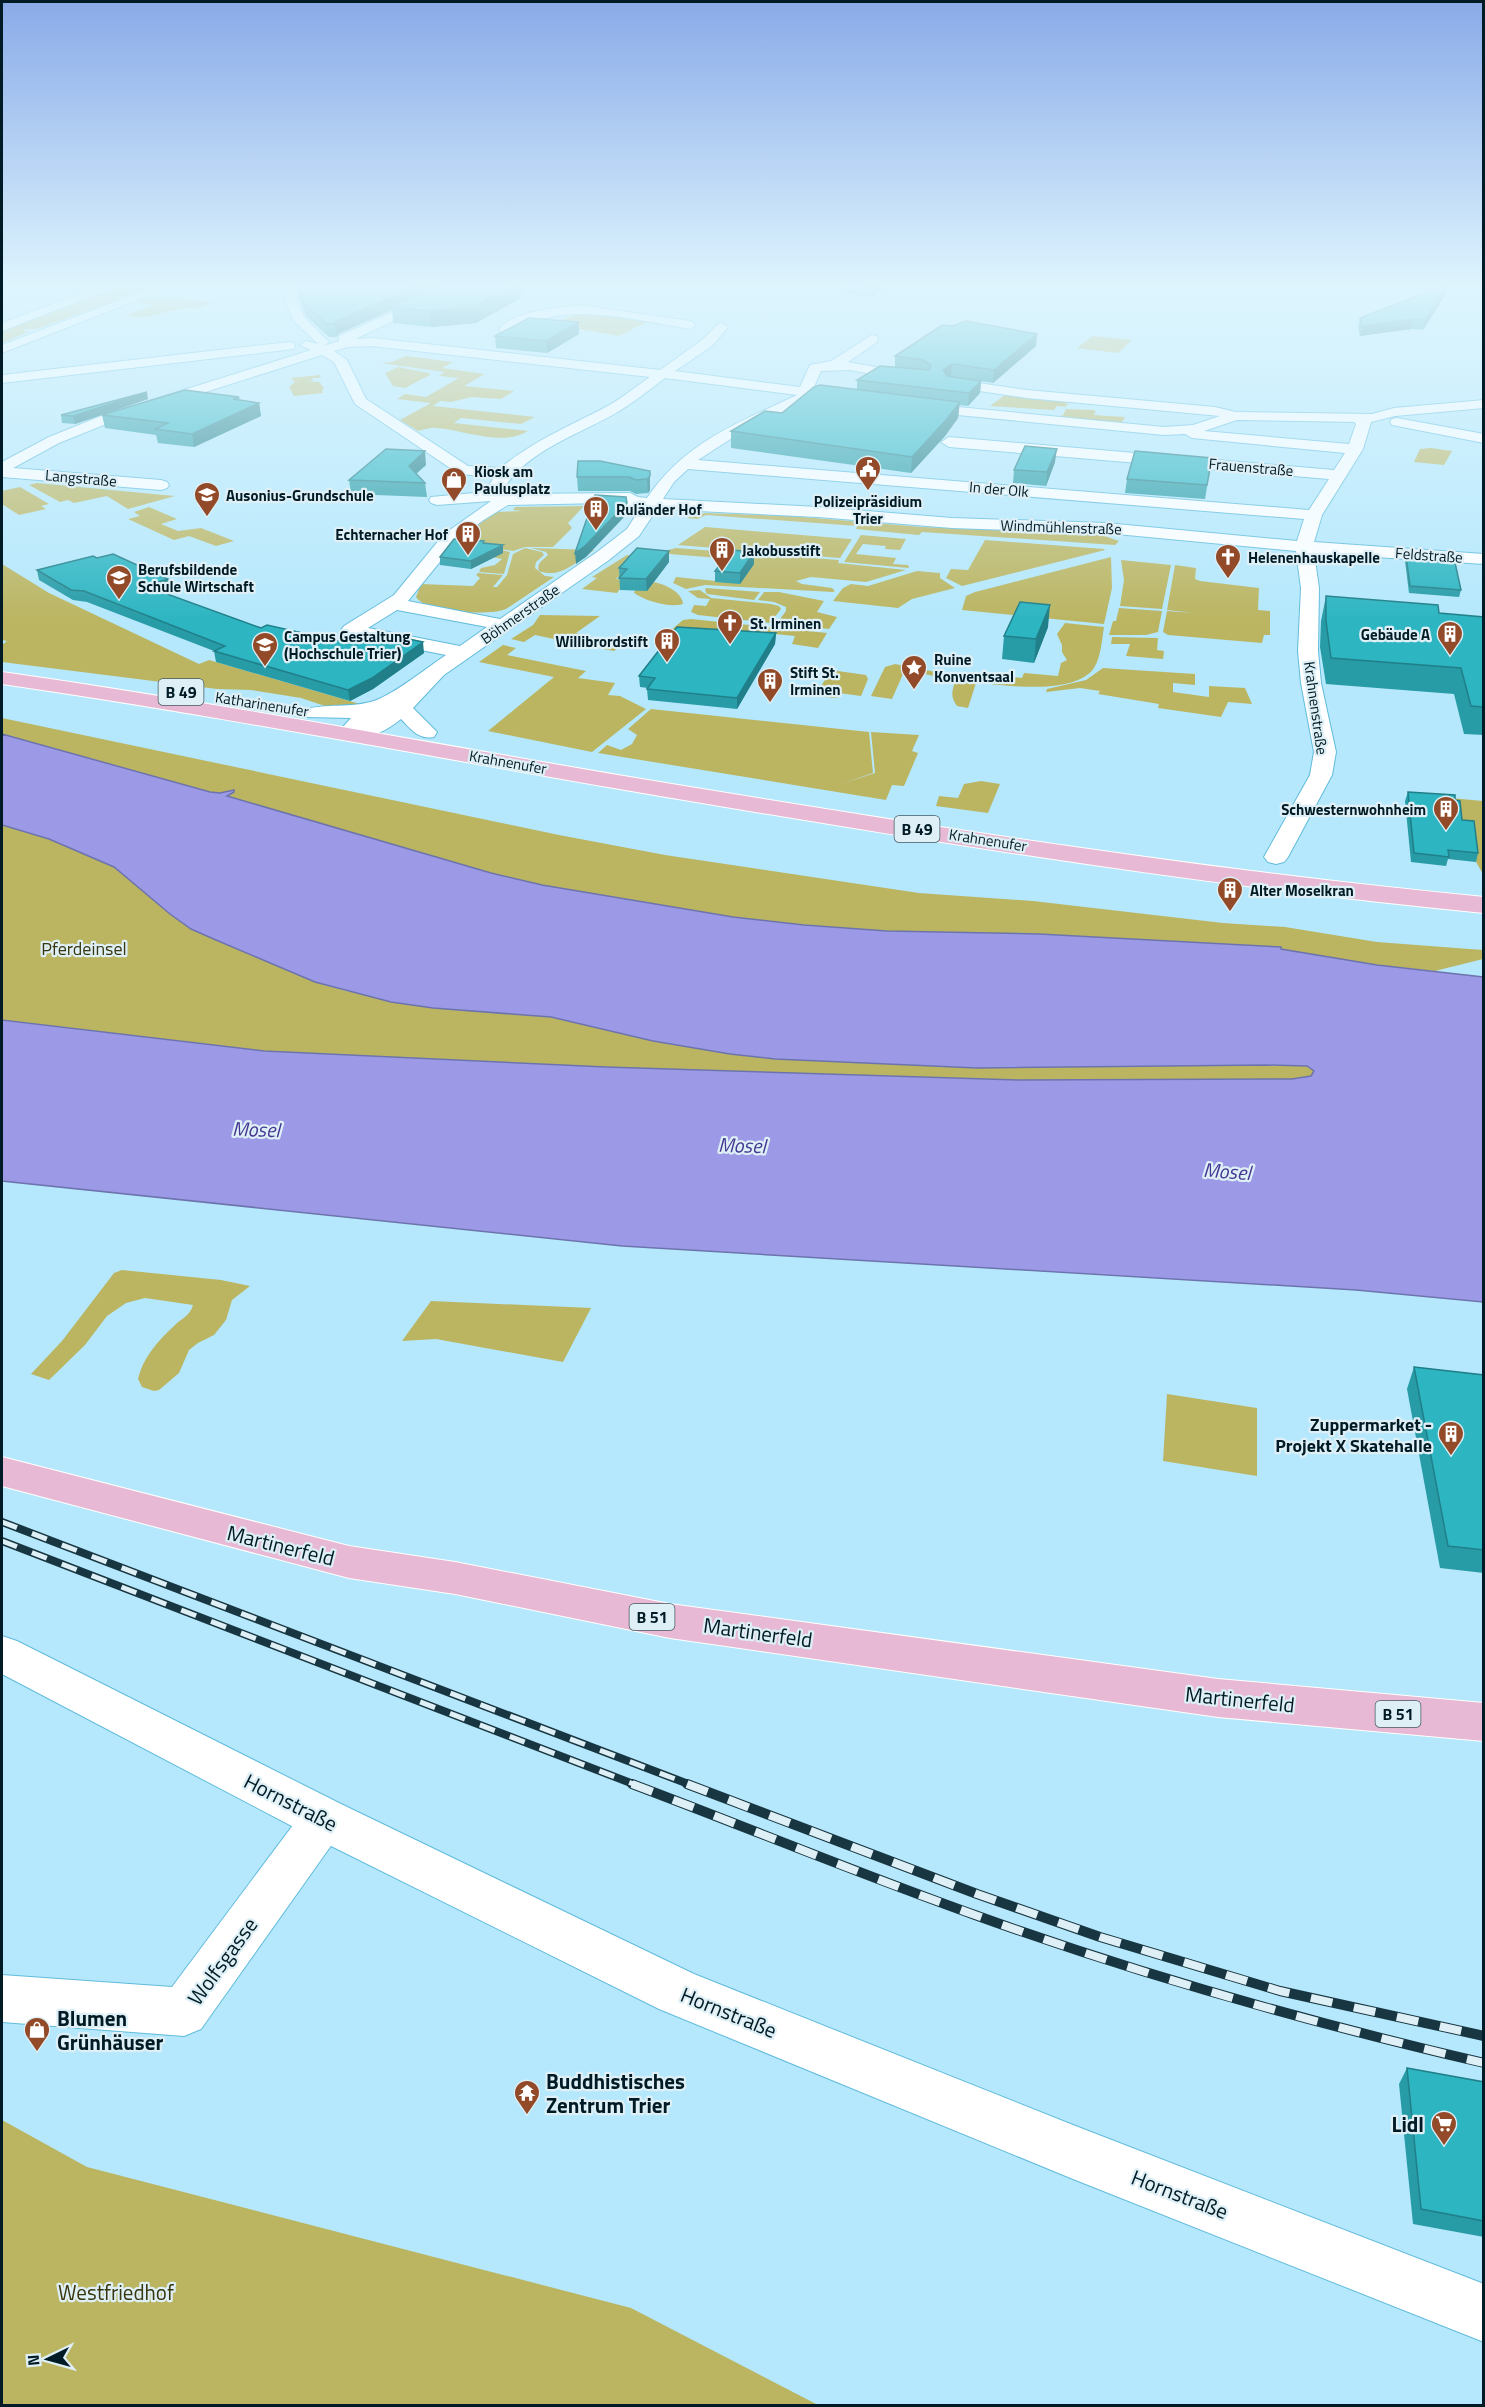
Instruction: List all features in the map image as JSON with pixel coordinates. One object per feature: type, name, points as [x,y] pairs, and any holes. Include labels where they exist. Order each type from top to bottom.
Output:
[{"type":"main road","name":"Katharinenufer","points":[[2,668],[137,685],[312,713],[364,726]]},
{"type":"main road","name":"Katharinenufer","points":[[2,678],[364,726]]},
{"type":"main road","name":"Krahnenufer","points":[[364,726],[426,732],[711,784],[990,828],[1359,880],[1484,892]]},
{"type":"main road","name":"Krahnenufer","points":[[364,726],[678,792],[1149,865],[1339,891],[1484,905]]},
{"type":"main road","name":"Martinerfeld","points":[[2,1472],[349,1562],[454,1578],[670,1621],[1218,1698],[1484,1722]]},
{"type":"street","points":[[2,470],[78,430],[175,396]]},
{"type":"street","points":[[358,396],[360,401],[462,469],[504,473]]},
{"type":"street","points":[[463,653],[351,630],[394,604],[410,590],[436,553],[498,498],[504,473],[548,441],[606,413],[631,396]]},
{"type":"street","name":"Böhmerstraße","points":[[364,726],[436,671],[603,556],[633,532],[668,478],[697,453],[735,430],[804,396]]},
{"type":"street","points":[[850,396],[860,398]]},
{"type":"street","points":[[1053,396],[1215,411],[1236,416]]},
{"type":"street","points":[[898,405],[974,414],[1164,430],[1194,429],[1236,416],[1263,414],[1358,418],[1379,415],[1414,415],[1484,406]]},
{"type":"street","name":"Frauenstraße","points":[[974,414],[945,446],[1339,475]]},
{"type":"street","points":[[1379,415],[1393,421],[1484,439]]},
{"type":"street","points":[[1304,547],[1314,515],[1355,449],[1364,423],[1358,418]]},
{"type":"street","points":[[1180,430],[1185,433],[1223,438],[1355,449]]},
{"type":"street","name":"Böhmerstraße","points":[[603,556],[624,546],[661,519],[676,498],[685,464]]},
{"type":"street","name":"In der Olk","points":[[685,464],[1314,515]]},
{"type":"street","points":[[878,517],[926,466]]},
{"type":"street","name":"Langstraße","points":[[2,470],[161,485]]},
{"type":"street","name":"Windmühlenstraße","points":[[436,500],[498,498],[654,501],[676,498],[711,505],[959,524],[1106,528],[1304,547]]},
{"type":"street","name":"Windmühlenstraße","points":[[661,519],[711,505]]},
{"type":"street","name":"Feldstraße","points":[[1304,547],[1484,560]]},
{"type":"street","name":"Krahnenstraße","points":[[1276,858],[1321,776],[1325,752],[1311,683],[1308,651],[1310,588],[1304,547]]},
{"type":"street","points":[[394,604],[504,624]]},
{"type":"street","points":[[312,713],[348,712],[394,705],[426,732]]},
{"type":"street","name":"Hornstraße","points":[[2,1654],[324,1820],[677,1992],[1092,2160],[1484,2313]]},
{"type":"street","name":"Wolfsgasse","points":[[2,1999],[184,2012],[324,1820]]},
{"type":"green space","points":[[401,396],[505,396],[501,399],[472,397],[451,402],[440,401],[433,406],[535,417],[521,424],[461,418],[454,423],[528,431],[507,438],[447,429],[429,428],[418,431],[400,420],[431,403],[397,399]]},
{"type":"green space","points":[[1003,396],[1066,400],[1065,403],[1069,404],[1065,406],[1067,407],[1057,406],[1054,410],[990,406]]},
{"type":"green space","points":[[1066,409],[1093,410],[1096,411],[1094,415],[1125,417],[1122,422],[1054,418],[1063,415]]},
{"type":"green space","points":[[1420,449],[1452,451],[1444,465],[1414,462]]},
{"type":"green space","points":[[37,483],[175,496],[128,509],[107,496],[74,503],[68,500],[60,502],[29,485]]},
{"type":"green space","points":[[20,487],[49,504],[41,506],[46,509],[19,515],[2,504],[2,491]]},
{"type":"green space","points":[[584,506],[568,523],[572,528],[553,547],[525,547],[513,551],[455,542],[486,515],[496,512],[522,511],[513,510],[515,507]]},
{"type":"green space","points":[[149,507],[177,519],[161,524],[178,531],[201,528],[234,541],[216,546],[189,536],[174,540],[128,519],[140,516],[134,512]]},
{"type":"green space","points":[[705,513],[791,516],[922,527],[1096,533],[1119,541],[1115,545],[922,532],[919,535],[856,529],[857,526],[706,515],[698,519],[686,518]]},
{"type":"green space","points":[[705,527],[852,539],[840,558],[678,545]]},
{"type":"green space","points":[[861,535],[906,539],[900,550],[863,544],[856,554],[896,558],[893,564],[908,565],[909,568],[844,562]]},
{"type":"green space","points":[[985,540],[1105,550],[962,586],[946,578],[951,569],[968,570]]},
{"type":"green space","points":[[494,548],[510,552],[504,574],[479,572],[481,568],[495,565],[502,559],[492,557]]},
{"type":"green space","points":[[525,548],[542,552],[544,555],[536,562],[535,568],[545,576],[554,577],[506,609],[458,612],[432,607],[416,597],[421,584],[473,586],[480,578],[476,575],[478,573],[503,575],[493,587],[497,587],[507,575],[513,554]]},
{"type":"green space","points":[[531,548],[594,550],[568,568],[547,573],[539,571],[538,566],[548,555],[546,552]]},
{"type":"green space","points":[[676,548],[839,560],[838,563],[906,570],[866,582],[811,577],[796,581],[832,588],[835,591],[833,592],[705,585],[686,589],[673,583],[676,577],[716,581],[732,559],[657,553]]},
{"type":"green space","points":[[627,555],[640,558],[630,578],[618,577],[616,579],[627,580],[617,593],[582,589],[597,578],[592,577]]},
{"type":"green space","points":[[1111,557],[1112,588],[1104,624],[962,610],[966,596],[975,592]]},
{"type":"green space","points":[[1121,560],[1171,565],[1162,609],[1120,606],[1124,580]]},
{"type":"green space","points":[[2,564],[49,593],[199,664],[209,660],[360,704],[353,707],[331,708],[301,698],[251,690],[217,689],[2,662],[2,645],[7,641],[2,640]]},
{"type":"green space","points":[[1175,565],[1196,568],[1195,579],[1200,581],[1259,588],[1258,610],[1270,611],[1270,635],[1264,635],[1262,643],[1168,635],[1163,632],[1167,611],[1194,613],[1167,610]]},
{"type":"green space","points":[[917,571],[940,573],[940,578],[955,588],[912,599],[898,608],[833,601],[843,588],[851,584],[868,586]]},
{"type":"green space","points":[[653,582],[672,589],[680,596],[683,604],[658,603],[634,593],[635,590]]},
{"type":"green space","points":[[706,588],[760,592],[754,600],[707,594]]},
{"type":"green space","points":[[700,590],[711,598],[771,604],[781,609],[770,623],[698,615],[691,612],[694,605],[706,606],[710,599],[698,598],[688,591]]},
{"type":"green space","points":[[764,592],[779,592],[824,601],[817,612],[837,617],[829,629],[777,623],[786,611],[786,607],[774,602],[758,600]]},
{"type":"green space","points":[[1119,608],[1162,611],[1158,632],[1146,635],[1109,635]]},
{"type":"green space","points":[[540,615],[600,616],[576,633],[584,635],[573,643],[535,635],[524,642],[511,639],[533,625]]},
{"type":"green space","points":[[683,620],[827,633],[818,648],[792,644],[795,636],[775,634],[673,643],[658,641]]},
{"type":"green space","points":[[1065,623],[1104,627],[1098,659],[1094,668],[1086,676],[1061,685],[1031,687],[991,684],[995,675],[1022,678],[1024,673],[1058,676],[1061,663],[1067,660],[1057,634]]},
{"type":"green space","points":[[594,637],[626,642],[614,651],[583,645]]},
{"type":"green space","points":[[1112,637],[1158,638],[1157,650],[1164,651],[1163,659],[1126,656],[1130,644],[1111,644]]},
{"type":"green space","points":[[503,645],[516,648],[507,655],[586,671],[578,678],[615,683],[608,695],[620,696],[646,709],[592,752],[488,731],[554,677],[479,662]]},
{"type":"green space","points":[[895,664],[938,674],[937,677],[921,673],[903,674],[892,699],[871,696],[885,667]]},
{"type":"green space","points":[[1103,668],[1195,674],[1195,685],[1173,683],[1173,692],[1209,697],[1209,686],[1245,688],[1252,704],[1228,702],[1221,717],[1158,708],[1159,704],[1098,694],[1100,691],[1080,688],[1046,692],[1047,689],[1086,680]]},
{"type":"green space","points":[[831,670],[866,675],[868,679],[861,696],[839,693],[836,698],[815,696]]},
{"type":"green space","points":[[955,681],[976,683],[968,708],[957,706],[953,699]]},
{"type":"green space","points":[[651,709],[869,732],[873,773],[841,784],[875,773],[871,732],[919,735],[912,751],[918,753],[904,786],[892,785],[886,800],[598,753],[607,745],[621,750],[632,744],[637,735],[628,729]]},
{"type":"green space","points":[[2,718],[559,835],[665,855],[919,893],[1033,901],[1223,923],[1285,927],[1377,942],[1483,950],[1483,959],[1435,971],[1377,965],[1280,947],[1039,934],[887,931],[733,917],[542,885],[491,873],[226,796],[234,790],[220,793],[210,792],[2,734]]},
{"type":"green space","points":[[981,781],[1000,784],[988,813],[936,806],[939,796],[958,798],[964,784]]},
{"type":"green space","points":[[1451,798],[1483,801],[1483,874],[1476,862],[1471,830],[1460,829]]},
{"type":"green space","name":"Pferdeinsel","points":[[2,825],[49,839],[114,867],[191,929],[315,982],[346,991],[551,1017],[689,1047],[1137,1065],[1308,1066],[1314,1071],[1311,1076],[1292,1079],[1019,1080],[606,1067],[264,1051],[2,1020]]},
{"type":"green space","points":[[122,1270],[221,1280],[250,1286],[232,1300],[226,1320],[214,1335],[189,1350],[179,1373],[159,1390],[154,1391],[142,1387],[138,1379],[140,1371],[157,1343],[188,1314],[193,1305],[145,1298],[126,1303],[107,1316],[85,1345],[49,1380],[31,1374],[62,1341],[114,1273]]},
{"type":"green space","points":[[431,1301],[591,1308],[563,1362],[436,1339],[402,1341]]},
{"type":"green space","points":[[1167,1394],[1257,1408],[1257,1476],[1163,1461]]},
{"type":"green space","name":"Westfriedhof","points":[[2,2120],[87,2167],[631,2308],[818,2405],[2,2405]]},
{"type":"water","name":"Mosel","points":[[2,734],[210,792],[220,793],[234,790],[227,796],[491,873],[542,885],[733,917],[887,931],[1039,934],[1281,947],[1281,949],[1377,965],[1483,977],[1483,1302],[1356,1290],[622,1246],[2,1181],[2,1020],[264,1051],[606,1067],[1019,1080],[1292,1079],[1311,1076],[1314,1071],[1307,1066],[1266,1065],[977,1068],[775,1059],[653,1041],[551,1017],[433,1008],[391,1002],[315,982],[191,929],[114,867],[49,839],[2,825]]},
{"type":"building","points":[[131,396],[134,396],[73,416],[61,415]]},
{"type":"building","points":[[164,396],[234,396],[239,397],[233,399],[259,403],[192,434],[155,429],[168,423],[102,415]]},
{"type":"building","points":[[803,396],[913,396],[960,402],[912,457],[731,431],[765,411],[782,413]]},
{"type":"building","points":[[1025,446],[1057,449],[1047,472],[1014,470]]},
{"type":"building","points":[[386,449],[425,451],[409,466],[425,483],[349,480]]},
{"type":"building","points":[[1135,451],[1212,458],[1207,485],[1127,479]]},
{"type":"building","points":[[578,461],[600,461],[650,471],[650,476],[647,479],[636,480],[629,477],[577,477]]},
{"type":"building","points":[[595,495],[626,497],[627,503],[585,546],[575,553]]},
{"type":"building","points":[[454,539],[503,545],[471,561],[440,557]]},
{"type":"building","points":[[637,548],[669,551],[646,579],[619,578],[627,569],[619,568]]},
{"type":"building","points":[[731,550],[754,552],[740,573],[715,571]]},
{"type":"building","points":[[113,554],[168,579],[145,586],[261,628],[267,625],[343,642],[364,632],[393,639],[399,637],[423,642],[372,678],[348,690],[214,651],[225,646],[84,591],[71,590],[37,570],[93,556],[97,558]]},
{"type":"building","points":[[1406,555],[1454,558],[1461,590],[1410,586]]},
{"type":"building","points":[[1326,596],[1438,605],[1439,613],[1484,617],[1484,707],[1471,706],[1461,668],[1331,658],[1326,621]]},
{"type":"building","points":[[1020,602],[1050,605],[1036,639],[1004,636]]},
{"type":"building","points":[[677,627],[776,633],[737,698],[647,689],[655,678],[639,676]]},
{"type":"building","name":"Schwesternwohnheim","points":[[1408,792],[1455,795],[1455,800],[1460,801],[1462,820],[1474,821],[1478,853],[1448,850],[1449,857],[1414,853]]},
{"type":"building","name":"Zuppermarket - Projekt X Skatehalle","points":[[1414,1367],[1484,1375],[1484,1550],[1448,1546]]},
{"type":"building","name":"Lidl","points":[[1407,2068],[1484,2082],[1484,2221],[1421,2209]]},
{"type":"railway","points":[[2,1522],[691,1785]]},
{"type":"railway","points":[[2,1541],[636,1785]]},
{"type":"railway","points":[[632,1784],[932,1899],[1100,1958],[1227,1997],[1484,2063]]},
{"type":"railway","points":[[687,1784],[977,1894],[1100,1937],[1280,1991],[1484,2036]]},
{"type":"place","name":"Polizeipräsidium Trier","points":[[868,492]]},
{"type":"place","name":"Kiosk am Paulusplatz","points":[[454,503]]},
{"type":"place","name":"Ausonius-Grundschule","points":[[207,518]]},
{"type":"place","name":"Ruländer Hof","points":[[596,532]]},
{"type":"place","name":"Echternacher Hof","points":[[468,557]]},
{"type":"place","name":"Jakobusstift","points":[[722,573]]},
{"type":"place","name":"Helenenhauskapelle","points":[[1228,580]]},
{"type":"place","name":"Berufsbildende Schule Wirtschaft","points":[[119,601]]},
{"type":"place","name":"St. Irminen","points":[[730,646]]},
{"type":"place","name":"Gebäude A","points":[[1450,657]]},
{"type":"place","name":"Willibrordstift","points":[[667,664]]},
{"type":"place","name":"Campus Gestaltung (Hochschule Trier)","points":[[265,668]]},
{"type":"place","name":"Ruine Konventsaal","points":[[914,691]]},
{"type":"place","name":"Stift St. Irminen","points":[[770,704]]},
{"type":"place","name":"Schwesternwohnheim","points":[[1446,832]]},
{"type":"place","name":"Alter Moselkran","points":[[1230,913]]},
{"type":"place","name":"Zuppermarket - Projekt X Skatehalle","points":[[1451,1457]]},
{"type":"place","name":"Blumen Grünhäuser","points":[[37,2053]]},
{"type":"place","name":"Buddhistisches Zentrum Trier","points":[[527,2116]]},
{"type":"place","name":"Lidl","points":[[1444,2147]]}]
